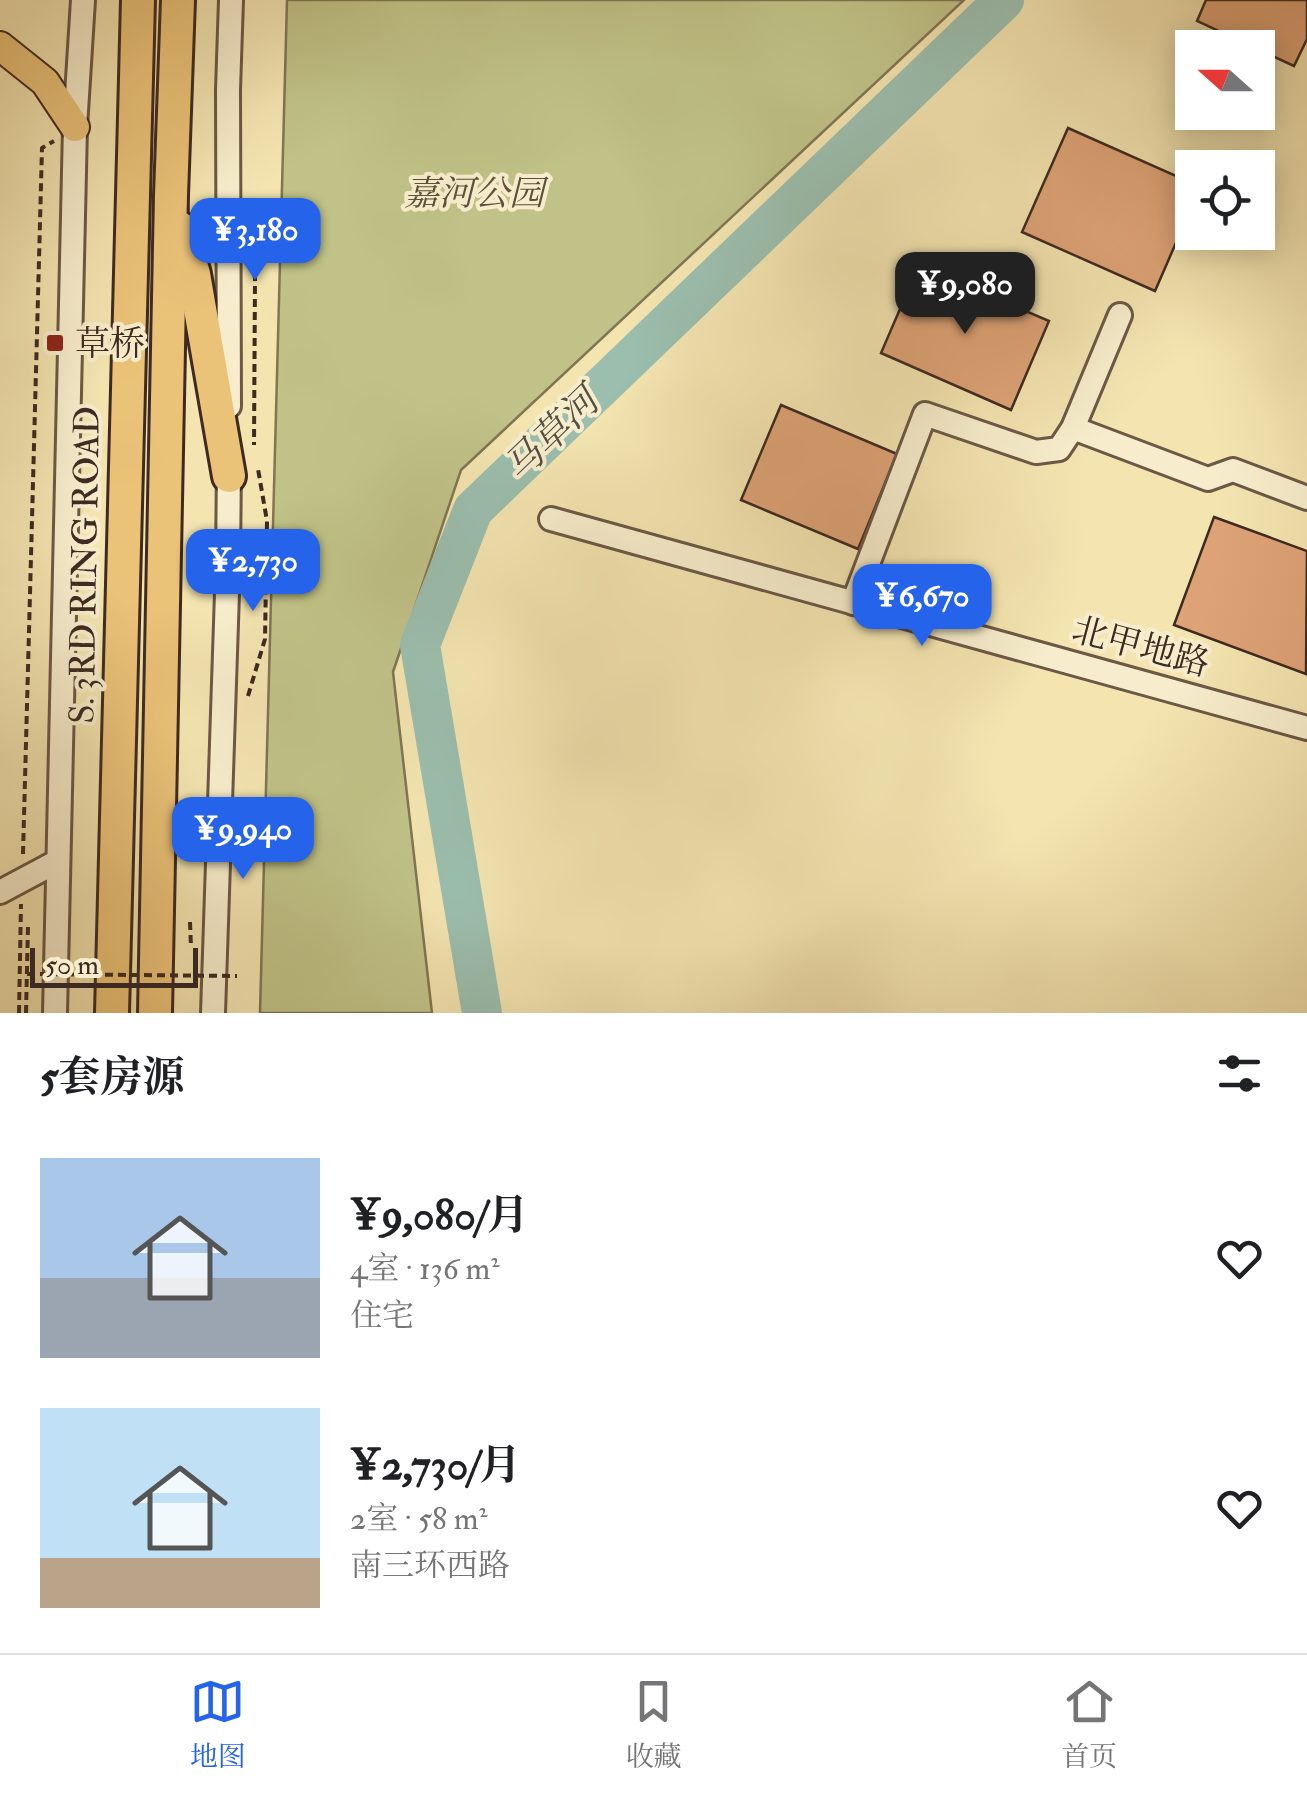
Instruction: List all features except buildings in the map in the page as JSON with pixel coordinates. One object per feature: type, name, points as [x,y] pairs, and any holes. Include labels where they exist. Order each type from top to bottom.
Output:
[{"type":"highway","name":"S. 3RD RING ROAD","points":[[112,1013],[138,0]]},
{"type":"highway","points":[[155,1013],[178,0]]},
{"type":"highway","points":[[171,195],[194,274],[228,476]]},
{"type":"main road","points":[[0,46],[45,82],[75,128]]},
{"type":"street","points":[[55,1013],[75,128],[83,0]]},
{"type":"street","points":[[213,1013],[228,562],[231,0]]},
{"type":"street","points":[[853,603],[924,414],[1036,452],[1058,449],[1073,428],[1120,315]]},
{"type":"street","points":[[1073,428],[1208,479],[1234,470],[1307,498]]},
{"type":"street","name":"北甲地路","points":[[551,519],[1307,728]]},
{"type":"street","points":[[0,892],[58,861]]},
{"type":"path","points":[[23,1013],[22,881],[42,148],[75,128]]},
{"type":"path","points":[[244,703],[265,638],[267,522],[253,442],[256,279],[252,250]]},
{"type":"path","points":[[23,1013],[28,925]]},
{"type":"path","points":[[27,974],[237,976]]},
{"type":"green space","name":"嘉河公园","points":[[287,0],[964,0],[461,470],[393,672],[432,1013],[260,1013]]},
{"type":"waterway","name":"马草河","points":[[482,1013],[420,645],[473,510],[1004,0]]},
{"type":"place","name":"草桥","points":[[55,343]]}]
